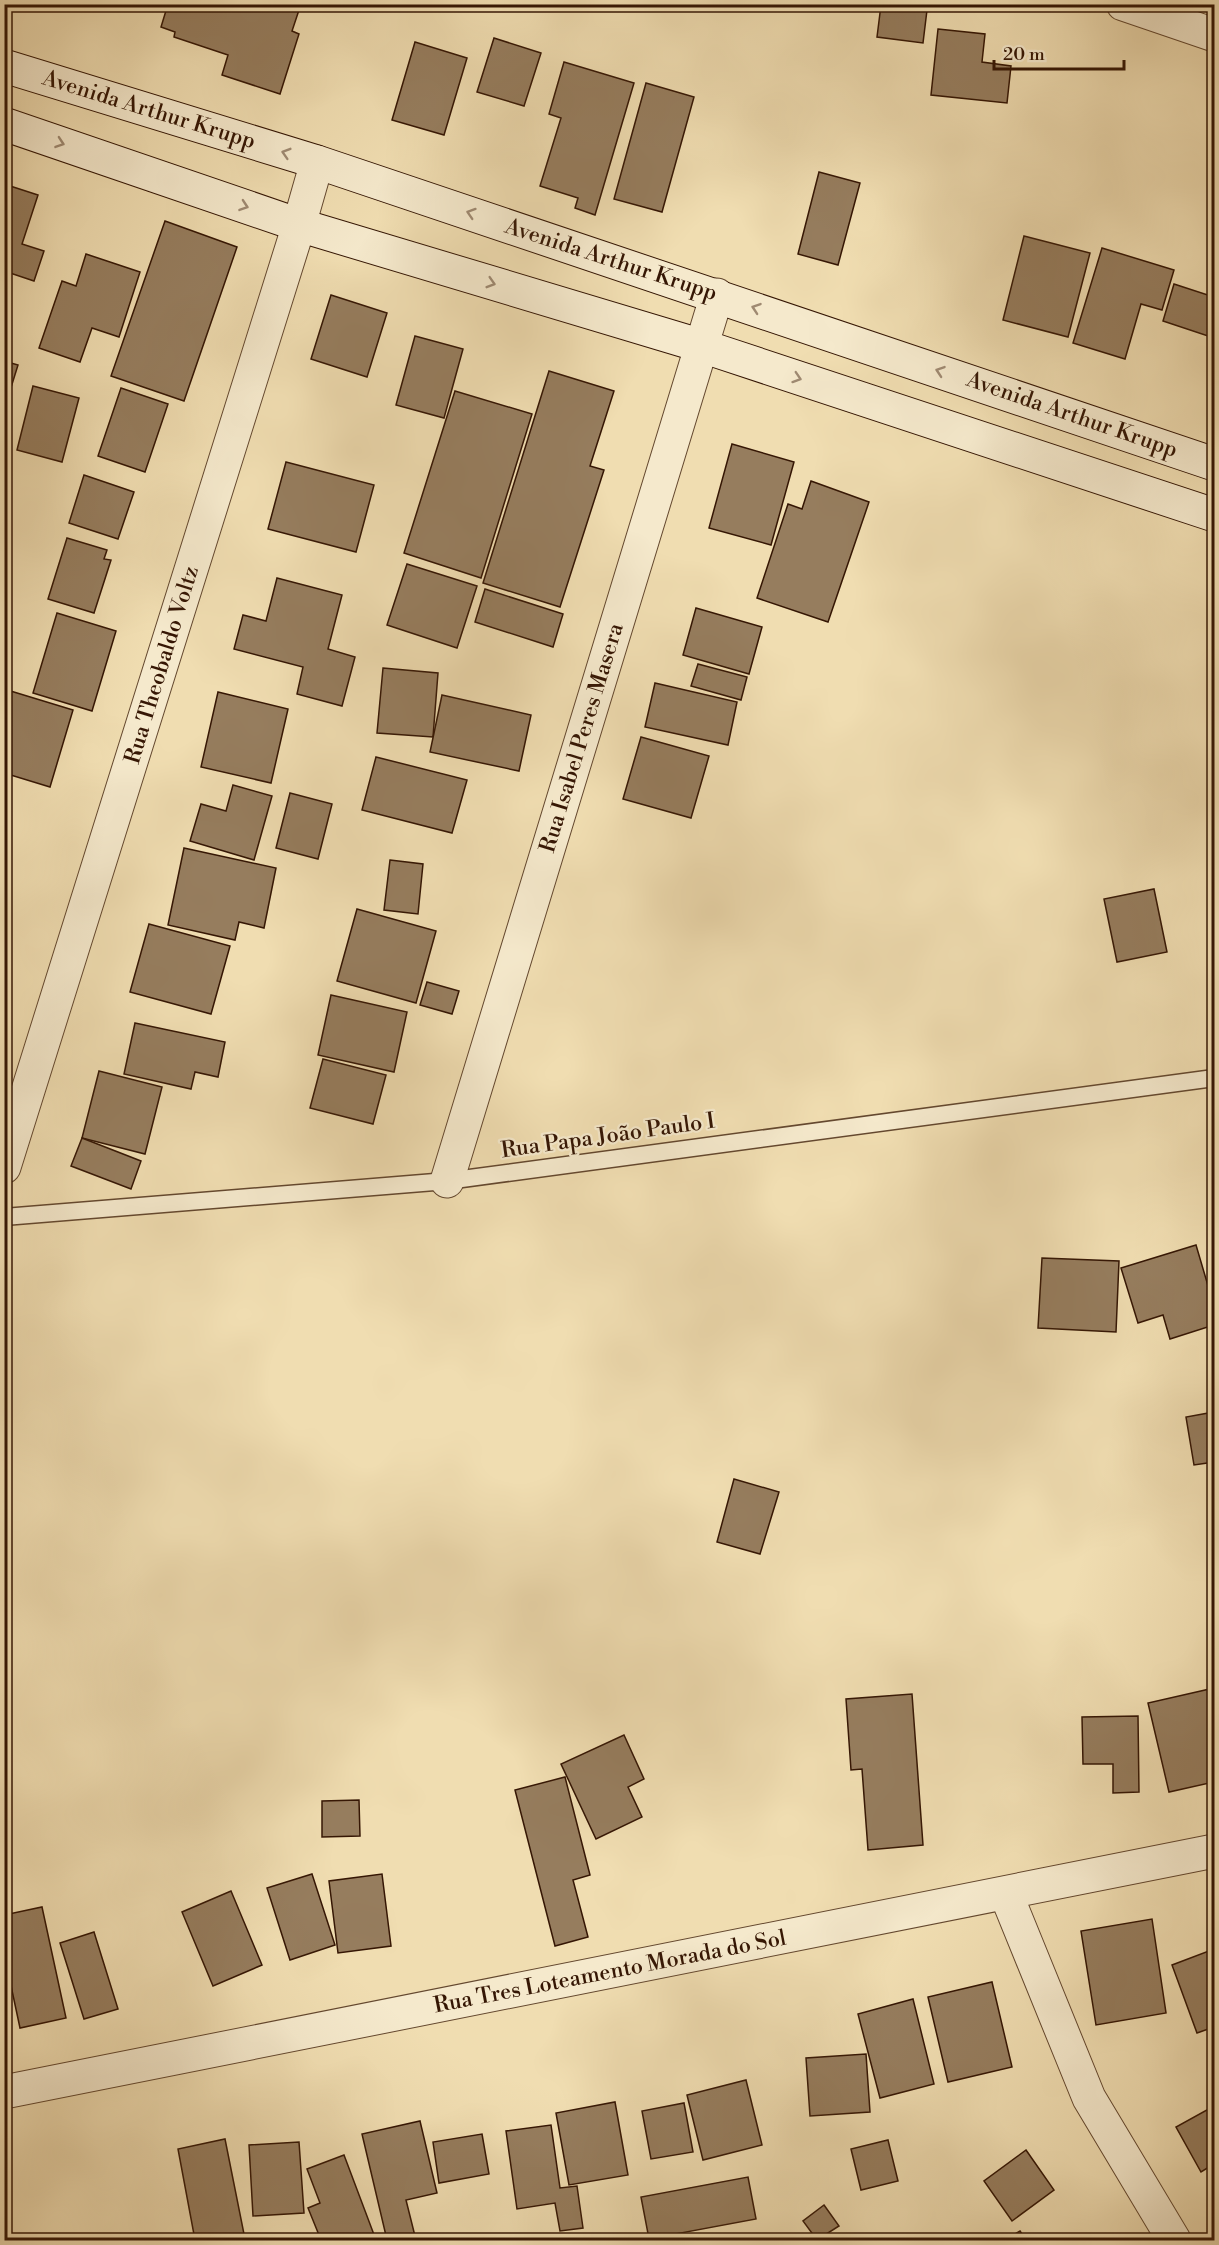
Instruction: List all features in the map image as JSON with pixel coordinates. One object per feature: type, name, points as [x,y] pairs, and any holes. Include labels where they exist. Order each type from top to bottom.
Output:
[{"type":"street","points":[[1123,4],[1215,34]]},
{"type":"street","name":"Avenida Arthur Krupp","points":[[4,66],[316,162],[1215,464]]},
{"type":"street","points":[[4,124],[299,225],[702,346],[1215,514]]},
{"type":"street","name":"Rua Theobaldo Voltz","points":[[4,1167],[299,225],[316,162]]},
{"type":"street","name":"Rua Isabel Peres Masera","points":[[447,1181],[717,295]]},
{"type":"street","name":"Rua Tres Loteamento Morada do Sol","points":[[4,2092],[1215,1851]]},
{"type":"street","points":[[1006,1894],[1089,2098],[1174,2241]]},
{"type":"lane","name":"Rua Papa João Paulo I","points":[[4,1217],[447,1181],[1215,1077]]},
{"type":"building","points":[[168,4],[301,4],[292,31],[299,34],[280,94],[222,75],[228,55],[174,37],[175,32],[161,27]]},
{"type":"building","points":[[881,5],[927,10],[923,43],[877,37]]},
{"type":"building","points":[[938,29],[985,34],[982,62],[1011,66],[1007,103],[931,95]]},
{"type":"building","points":[[494,38],[541,53],[524,106],[477,92]]},
{"type":"building","points":[[415,42],[467,58],[444,135],[392,120]]},
{"type":"building","points":[[564,62],[634,83],[595,215],[575,208],[578,198],[540,186],[561,118],[549,114]]},
{"type":"building","points":[[646,83],[694,97],[662,212],[614,199]]},
{"type":"building","points":[[819,172],[860,183],[838,265],[798,254]]},
{"type":"building","points":[[4,184],[38,195],[22,244],[44,251],[34,281],[4,271]]},
{"type":"building","points":[[165,221],[237,247],[184,401],[111,376]]},
{"type":"building","points":[[1024,236],[1090,253],[1068,337],[1003,320]]},
{"type":"building","points":[[1102,248],[1174,270],[1162,310],[1141,304],[1125,359],[1073,343]]},
{"type":"building","points":[[86,254],[140,272],[119,337],[92,328],[80,362],[39,348],[62,281],[76,286]]},
{"type":"building","points":[[1174,284],[1214,297],[1214,338],[1163,321]]},
{"type":"building","points":[[331,295],[387,313],[367,377],[311,359]]},
{"type":"building","points":[[415,336],[463,349],[444,418],[396,405]]},
{"type":"building","points":[[4,361],[18,365],[4,410]]},
{"type":"building","points":[[549,371],[614,391],[590,466],[604,470],[560,607],[483,583]]},
{"type":"building","points":[[33,386],[79,398],[62,462],[17,450]]},
{"type":"building","points":[[121,388],[168,404],[145,472],[98,456]]},
{"type":"building","points":[[455,391],[532,414],[481,578],[404,553]]},
{"type":"building","points":[[732,444],[794,462],[771,545],[709,528]]},
{"type":"building","points":[[286,462],[374,485],[356,552],[268,529]]},
{"type":"building","points":[[84,475],[134,492],[118,539],[69,523]]},
{"type":"building","points":[[811,481],[869,502],[828,622],[757,598],[788,504],[802,509]]},
{"type":"building","points":[[67,538],[107,550],[104,559],[111,560],[94,613],[48,599]]},
{"type":"building","points":[[407,564],[477,586],[457,648],[387,625]]},
{"type":"building","points":[[277,578],[342,595],[328,649],[355,657],[342,706],[297,694],[303,667],[234,649],[243,615],[266,621]]},
{"type":"building","points":[[485,589],[563,614],[553,647],[475,622]]},
{"type":"building","points":[[696,608],[762,627],[749,674],[683,655]]},
{"type":"building","points":[[57,613],[116,631],[92,711],[33,693]]},
{"type":"building","points":[[698,664],[747,677],[741,700],[691,686]]},
{"type":"building","points":[[383,668],[438,673],[433,737],[377,733]]},
{"type":"building","points":[[655,683],[737,702],[728,745],[645,727]]},
{"type":"building","points":[[4,689],[73,710],[50,787],[4,773]]},
{"type":"building","points":[[218,692],[288,709],[271,783],[201,767]]},
{"type":"building","points":[[442,695],[531,715],[519,771],[430,752]]},
{"type":"building","points":[[641,737],[709,756],[691,818],[623,799]]},
{"type":"building","points":[[376,757],[467,780],[452,833],[362,810]]},
{"type":"building","points":[[233,785],[272,796],[254,860],[190,841],[201,804],[226,811]]},
{"type":"building","points":[[290,793],[332,804],[318,859],[276,848]]},
{"type":"building","points":[[184,848],[276,868],[264,928],[239,922],[235,940],[168,925]]},
{"type":"building","points":[[390,860],[423,864],[418,914],[384,910]]},
{"type":"building","points":[[1154,889],[1167,952],[1117,962],[1104,899]]},
{"type":"building","points":[[357,909],[436,931],[416,1003],[337,981]]},
{"type":"building","points":[[149,924],[230,946],[211,1014],[130,992]]},
{"type":"building","points":[[427,982],[459,991],[452,1014],[420,1005]]},
{"type":"building","points":[[331,995],[407,1012],[394,1072],[318,1055]]},
{"type":"building","points":[[135,1023],[225,1042],[218,1077],[195,1072],[191,1089],[124,1074]]},
{"type":"building","points":[[323,1059],[386,1075],[373,1124],[310,1108]]},
{"type":"building","points":[[99,1071],[162,1087],[145,1154],[82,1138]]},
{"type":"building","points":[[82,1138],[141,1161],[131,1189],[71,1166]]},
{"type":"building","points":[[1196,1245],[1214,1306],[1214,1325],[1170,1339],[1163,1315],[1138,1323],[1121,1268]]},
{"type":"building","points":[[1042,1258],[1119,1261],[1116,1332],[1038,1328]]},
{"type":"building","points":[[1214,1412],[1214,1462],[1194,1465],[1186,1417]]},
{"type":"building","points":[[734,1479],[779,1492],[760,1554],[717,1542]]},
{"type":"building","points":[[1214,1688],[1214,1782],[1169,1792],[1148,1703]]},
{"type":"building","points":[[912,1694],[923,1845],[868,1850],[862,1769],[851,1770],[846,1699]]},
{"type":"building","points":[[1138,1716],[1139,1792],[1113,1793],[1113,1764],[1083,1764],[1082,1717]]},
{"type":"building","points":[[624,1735],[644,1779],[628,1787],[642,1817],[596,1839],[561,1764]]},
{"type":"building","points":[[565,1777],[590,1875],[573,1880],[588,1937],[555,1946],[515,1790]]},
{"type":"building","points":[[359,1800],[360,1836],[322,1837],[322,1801]]},
{"type":"building","points":[[312,1874],[335,1945],[290,1960],[267,1888]]},
{"type":"building","points":[[382,1874],[391,1946],[338,1953],[329,1881]]},
{"type":"building","points":[[231,1891],[262,1965],[213,1986],[182,1912]]},
{"type":"building","points":[[42,1907],[66,2018],[20,2028],[4,1953],[4,1915]]},
{"type":"building","points":[[1152,1919],[1166,2013],[1096,2025],[1081,1931]]},
{"type":"building","points":[[94,1932],[118,2009],[84,2019],[60,1943]]},
{"type":"building","points":[[1214,1949],[1214,2027],[1197,2033],[1172,1965]]},
{"type":"building","points":[[992,1982],[1012,2067],[948,2082],[928,1997]]},
{"type":"building","points":[[913,1999],[934,2084],[880,2098],[858,2014]]},
{"type":"building","points":[[866,2054],[870,2112],[810,2116],[806,2058]]},
{"type":"building","points":[[746,2080],[762,2145],[703,2160],[687,2095]]},
{"type":"building","points":[[615,2102],[628,2175],[569,2185],[556,2113]]},
{"type":"building","points":[[684,2103],[693,2152],[651,2159],[642,2111]]},
{"type":"building","points":[[1214,2106],[1214,2164],[1201,2172],[1176,2127]]},
{"type":"building","points":[[420,2121],[437,2193],[406,2200],[416,2240],[387,2240],[362,2134]]},
{"type":"building","points":[[551,2125],[560,2188],[577,2186],[583,2228],[560,2231],[555,2203],[517,2209],[506,2131]]},
{"type":"building","points":[[482,2134],[489,2174],[439,2183],[433,2142]]},
{"type":"building","points":[[225,2139],[245,2239],[195,2240],[178,2149]]},
{"type":"building","points":[[888,2140],[898,2181],[861,2190],[851,2149]]},
{"type":"building","points":[[299,2142],[304,2213],[253,2216],[249,2145]]},
{"type":"building","points":[[1026,2150],[1054,2190],[1012,2221],[984,2181]]},
{"type":"building","points":[[344,2155],[376,2240],[321,2240],[308,2208],[320,2203],[307,2169]]},
{"type":"building","points":[[748,2177],[756,2219],[649,2239],[641,2197]]},
{"type":"building","points":[[824,2205],[839,2226],[817,2240],[803,2221]]},
{"type":"building","points":[[1020,2231],[1026,2240],[1005,2240]]},
{"type":"building","points":[[756,2234],[756,2240],[711,2240],[711,2239]]}]
